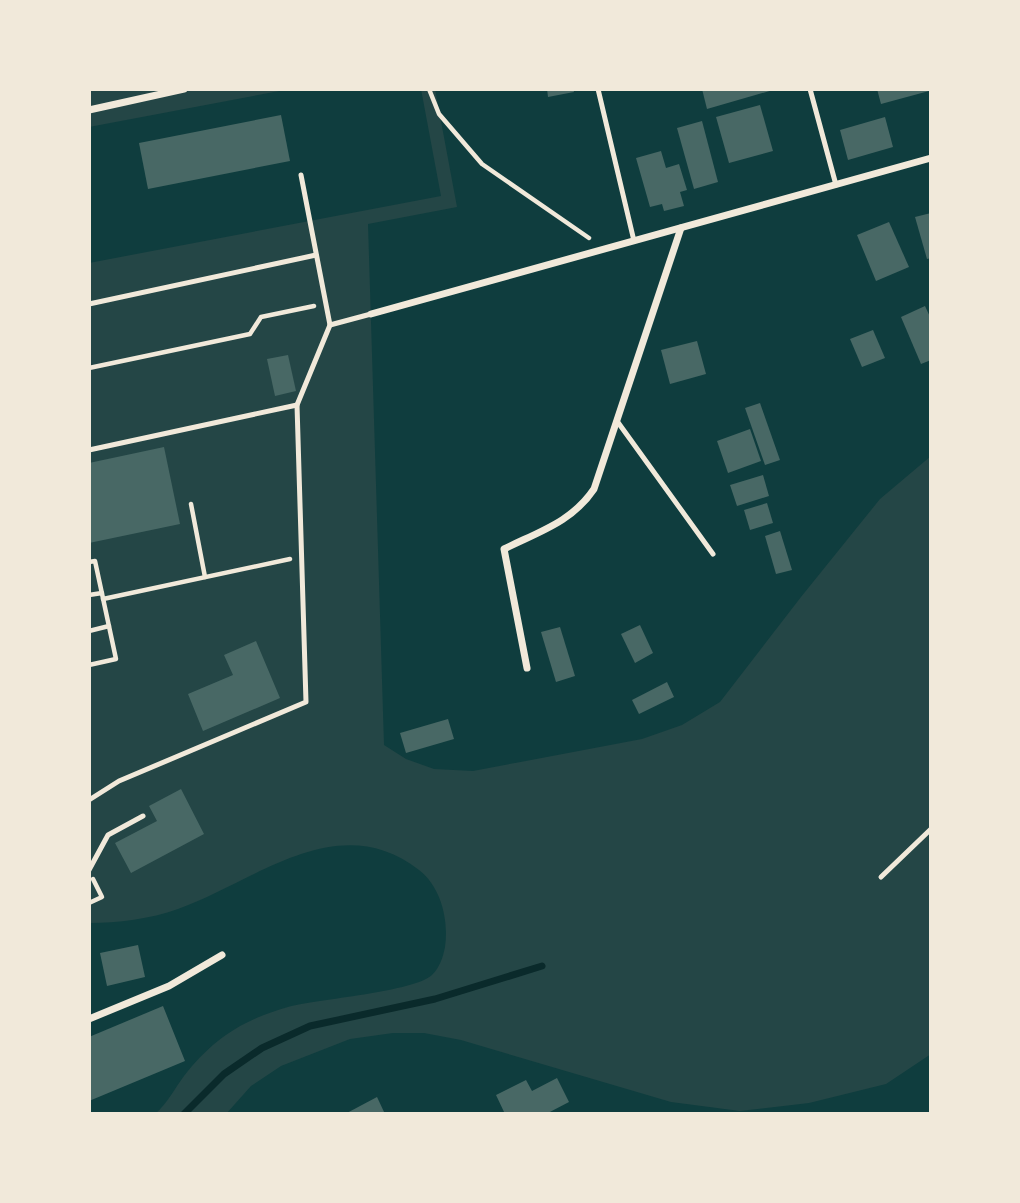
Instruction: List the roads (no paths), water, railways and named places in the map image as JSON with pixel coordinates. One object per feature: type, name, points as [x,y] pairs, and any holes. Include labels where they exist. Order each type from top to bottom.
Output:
[{"type":"street","points":[[89,110],[184,89]]},
{"type":"street","points":[[371,314],[931,158]]},
{"type":"street","points":[[527,668],[504,549],[568,518],[583,505],[594,489],[681,228]]},
{"type":"street","points":[[89,1019],[169,986],[222,955]]},
{"type":"lane","points":[[598,89],[634,241]]},
{"type":"lane","points":[[810,89],[836,185]]},
{"type":"lane","points":[[89,800],[119,781],[306,702],[297,405],[330,325],[301,176]]},
{"type":"lane","points":[[89,304],[316,255]]},
{"type":"lane","points":[[330,325],[371,314]]},
{"type":"lane","points":[[89,450],[297,405]]},
{"type":"lane","points":[[617,421],[713,554]]},
{"type":"lane","points":[[89,871],[108,835],[143,816]]},
{"type":"lane","points":[[881,877],[931,829]]},
{"type":"waterway","points":[[184,1114],[224,1074],[262,1048],[310,1026],[435,999],[542,966]]}]
